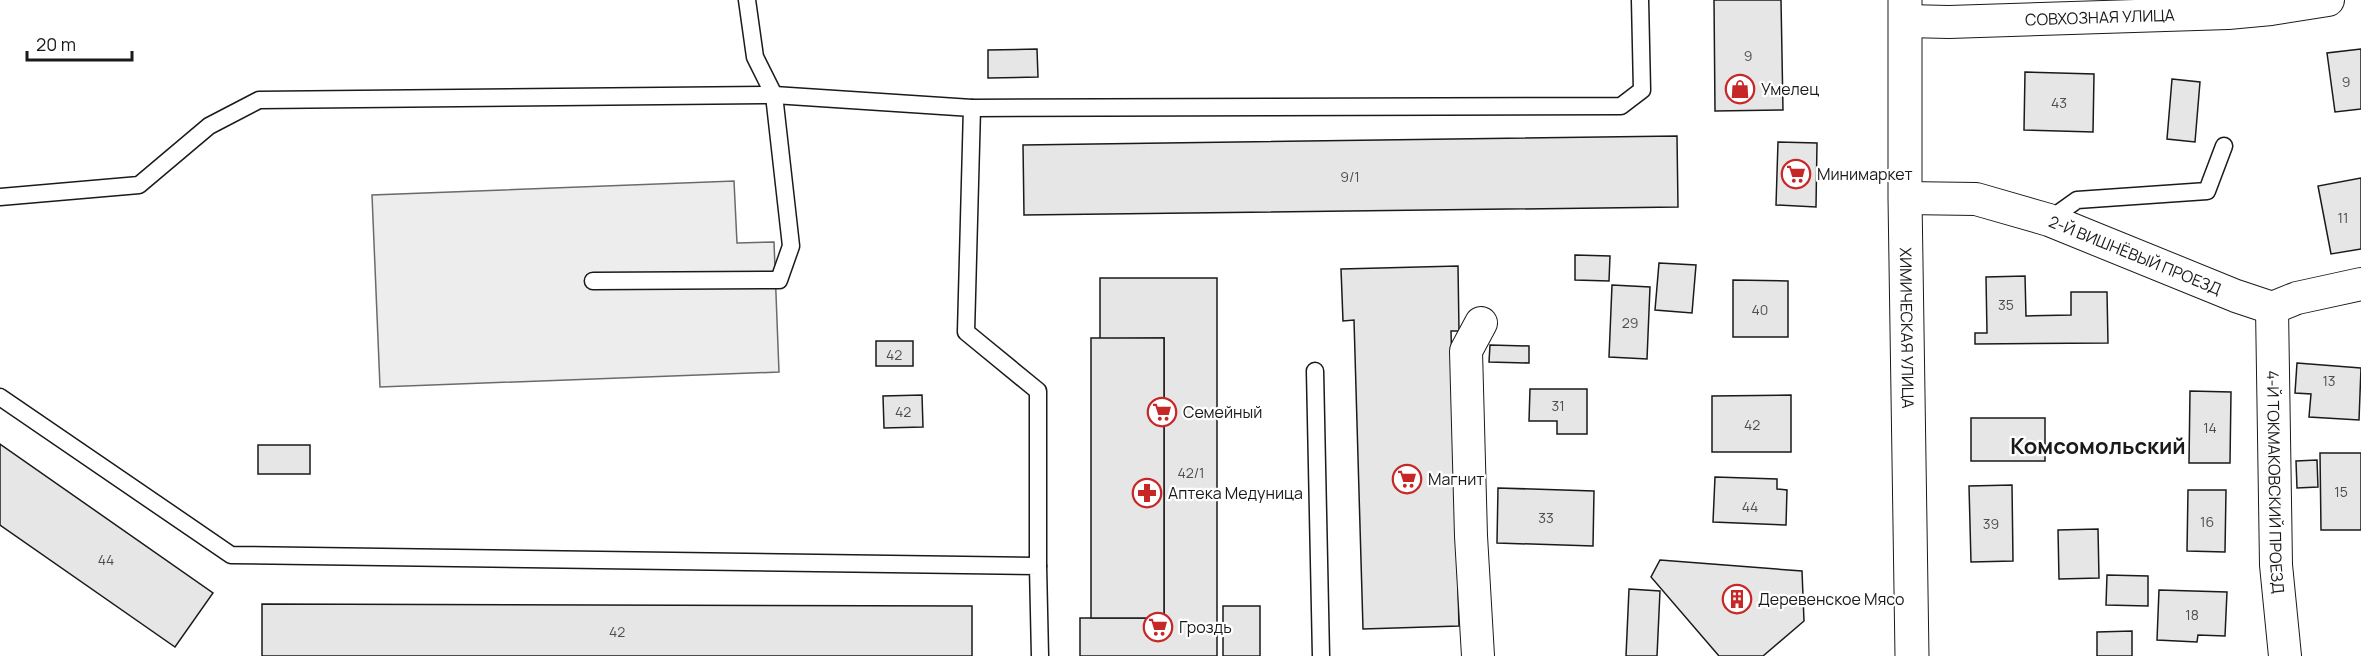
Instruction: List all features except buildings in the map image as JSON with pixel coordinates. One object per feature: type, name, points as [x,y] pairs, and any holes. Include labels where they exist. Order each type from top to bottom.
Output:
[{"type":"street","name":"СОВХОЗНАЯ УЛИЦА","points":[[1906,10],[1949,22],[2228,13],[2328,0]]},
{"type":"street","name":"ХИМИЧЕСКАЯ УЛИЦА","points":[[1906,10],[1905,198],[1912,656]]},
{"type":"street","name":"2-Й ВИШНЁВЫЙ ПРОЕЗД","points":[[1905,198],[1976,199],[2049,220],[2236,297],[2272,308]]},
{"type":"street","points":[[2272,308],[2297,298],[2361,284]]},
{"type":"street","name":"4-Й ТОКМАКОВСКИЙ ПРОЕЗД","points":[[2272,308],[2276,565],[2285,656]]},
{"type":"street","points":[[1478,656],[1471,536],[1466,351],[1481,323]]},
{"type":"lane","points":[[593,281],[779,280],[791,246],[774,95],[755,57],[747,0]]},
{"type":"lane","points":[[0,197],[139,185],[209,126],[259,100],[774,95],[972,108],[1621,106],[1642,90],[1640,0]]},
{"type":"lane","points":[[972,108],[966,332],[1038,391],[1040,656]]},
{"type":"lane","points":[[2049,220],[2077,200],[2207,191],[2224,146]]},
{"type":"lane","points":[[1315,371],[1321,656]]},
{"type":"lane","points":[[0,398],[231,555],[1038,566]]},
{"type":"shaded area","points":[[734,181],[737,243],[774,242],[779,372],[380,387],[372,195]]},
{"type":"place","name":"Умелец","points":[[1740,89]]},
{"type":"place","name":"Минимаркет","points":[[1796,174]]},
{"type":"place","name":"Семейный","points":[[1162,412]]},
{"type":"place","name":"Магнит","points":[[1407,479]]},
{"type":"place","name":"Аптека Медуница","points":[[1147,493]]},
{"type":"place","name":"Деревенское Мясо","points":[[1737,599]]},
{"type":"place","name":"Гроздь","points":[[1158,627]]},
{"type":"district","name":"Комсомольский","points":[[2098,446]]}]
